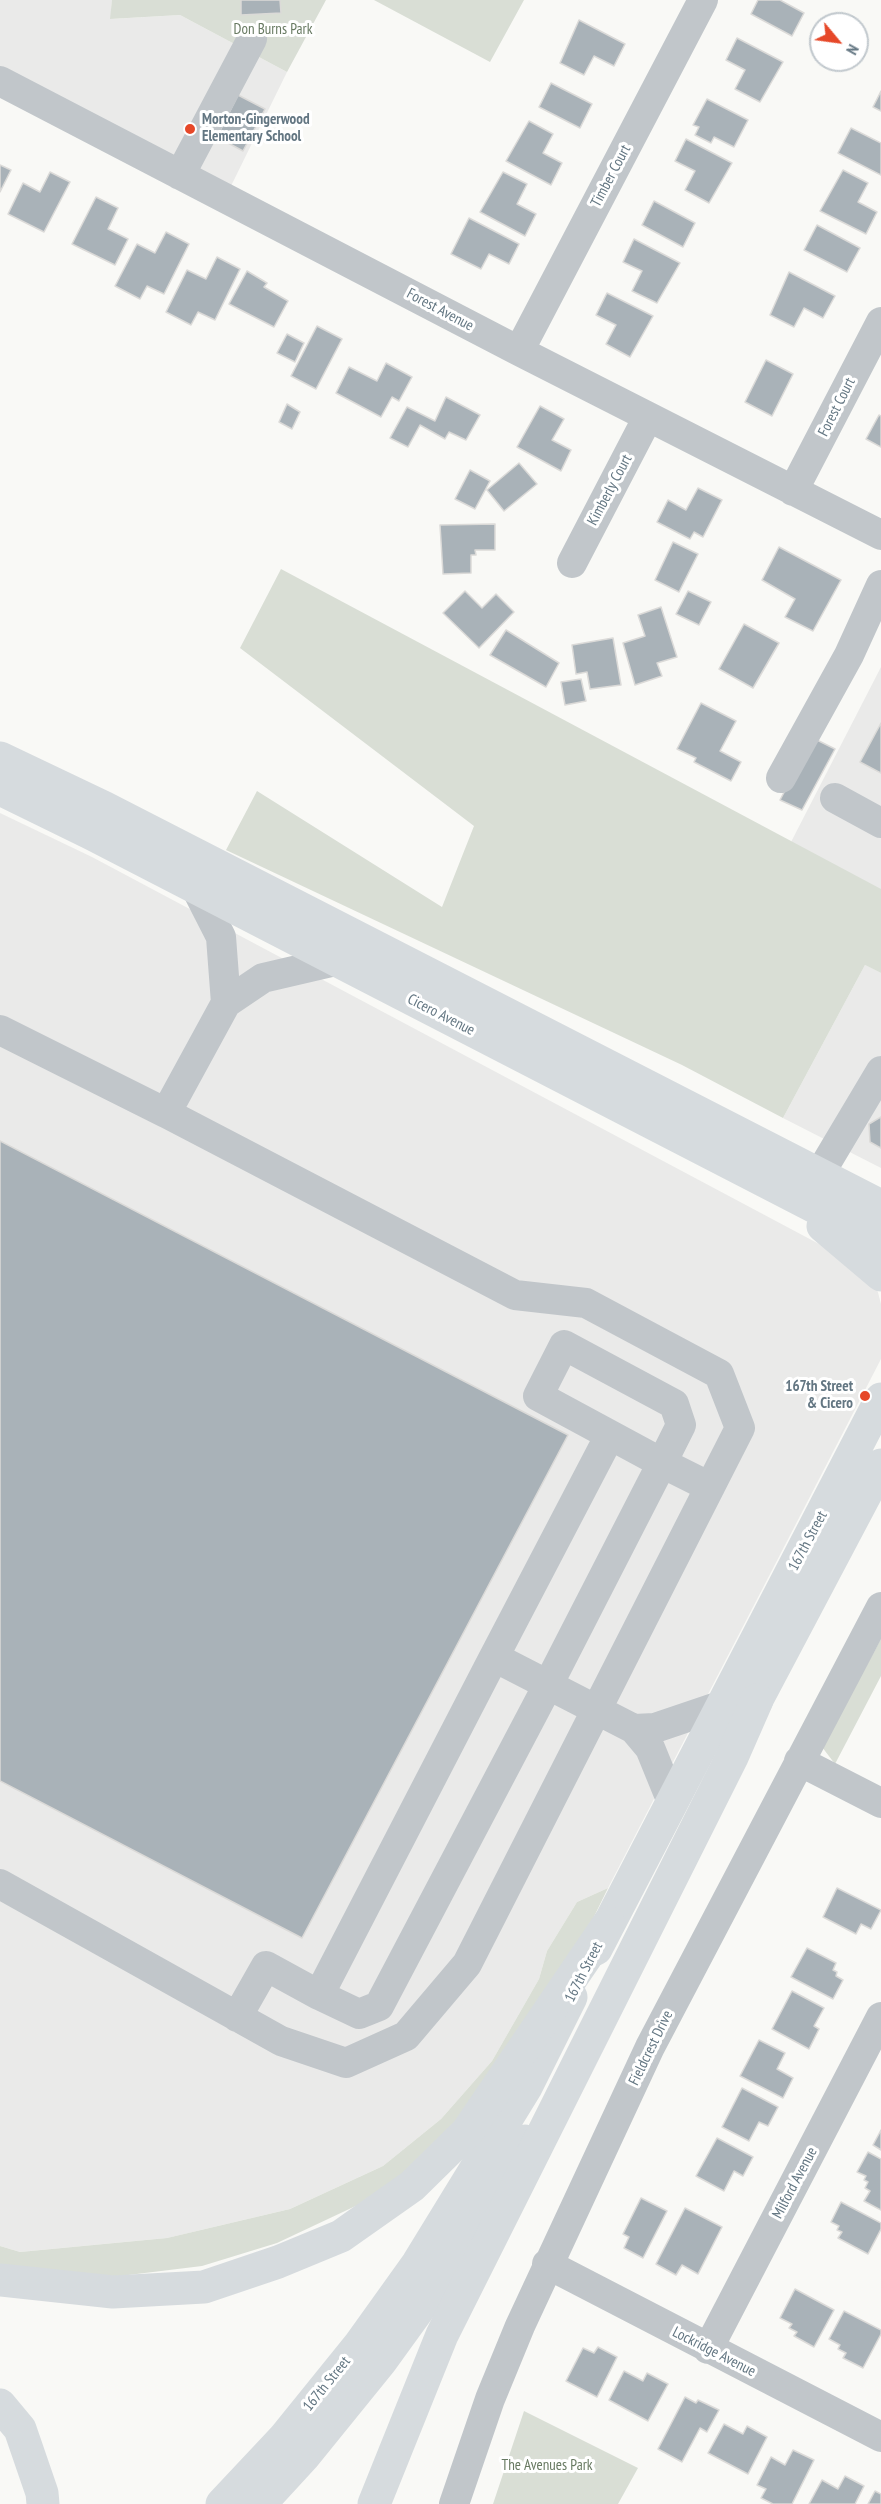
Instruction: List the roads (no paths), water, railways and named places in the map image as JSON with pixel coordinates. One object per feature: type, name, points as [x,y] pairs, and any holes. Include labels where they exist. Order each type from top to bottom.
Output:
[{"type":"main road","name":"Cicero Avenue","points":[[0,758],[114,813],[881,1206]]},
{"type":"main road","name":"Cicero Avenue","points":[[0,789],[881,1241]]},
{"type":"main road","points":[[773,1185],[881,1275]]},
{"type":"main road","name":"167th Street","points":[[222,2504],[284,2438],[360,2344],[418,2263],[526,2087],[881,1399]]},
{"type":"main road","name":"167th Street","points":[[260,2504],[304,2456],[381,2361],[441,2278],[550,2101],[794,1627],[881,1466]]},
{"type":"main road","points":[[794,1627],[826,1593],[881,1508]]},
{"type":"main road","points":[[374,2504],[442,2335],[727,1768],[757,1700]]},
{"type":"main road","points":[[0,2280],[113,2292],[204,2287],[278,2262],[341,2236],[412,2186],[467,2132],[609,1923]]},
{"type":"main road","points":[[0,2405],[20,2429],[42,2493],[43,2504]]},
{"type":"street","name":"Timber Court","points":[[519,351],[703,0]]},
{"type":"street","points":[[180,175],[252,39]]},
{"type":"street","name":"Forest Avenue","points":[[0,81],[519,351],[881,535]]},
{"type":"street","name":"Forest Court","points":[[793,491],[881,322]]},
{"type":"street","name":"Kimberly Court","points":[[572,563],[648,417]]},
{"type":"street","points":[[781,778],[849,656],[881,585]]},
{"type":"street","points":[[834,798],[881,823]]},
{"type":"street","points":[[196,888],[221,937],[226,1003]]},
{"type":"street","points":[[166,1113],[226,1003],[263,978],[336,961]]},
{"type":"street","points":[[0,1030],[166,1113],[515,1295],[586,1303],[719,1374],[740,1428],[467,1964],[406,2036],[346,2063],[281,2041],[0,1884]]},
{"type":"street","points":[[819,1175],[881,1071]]},
{"type":"street","points":[[237,2017],[266,1966],[359,2014],[379,2006],[548,1685],[662,1463],[681,1425],[674,1404],[564,1346],[538,1395],[662,1463],[710,1487]]},
{"type":"street","points":[[319,1995],[610,1435]]},
{"type":"street","name":"Fieldcrest Drive","points":[[454,2504],[490,2399],[547,2264],[650,2047],[881,1607]]},
{"type":"street","points":[[494,1657],[634,1729],[650,1748],[672,1802]]},
{"type":"street","points":[[634,1729],[655,1728],[723,1705]]},
{"type":"street","points":[[799,1761],[881,1803]]},
{"type":"street","name":"Milford Avenue","points":[[708,2349],[881,2017]]},
{"type":"street","name":"Lockridge Avenue","points":[[547,2264],[881,2437]]},
{"type":"place","name":"Morton-Gingerwood Elementary School","points":[[190,129]]},
{"type":"place","name":"167th Street & Cicero","points":[[865,1396]]},
{"type":"park label","name":"Don Burns Park","points":[[273,30]]},
{"type":"park label","name":"The Avenues Park","points":[[547,2466]]}]
